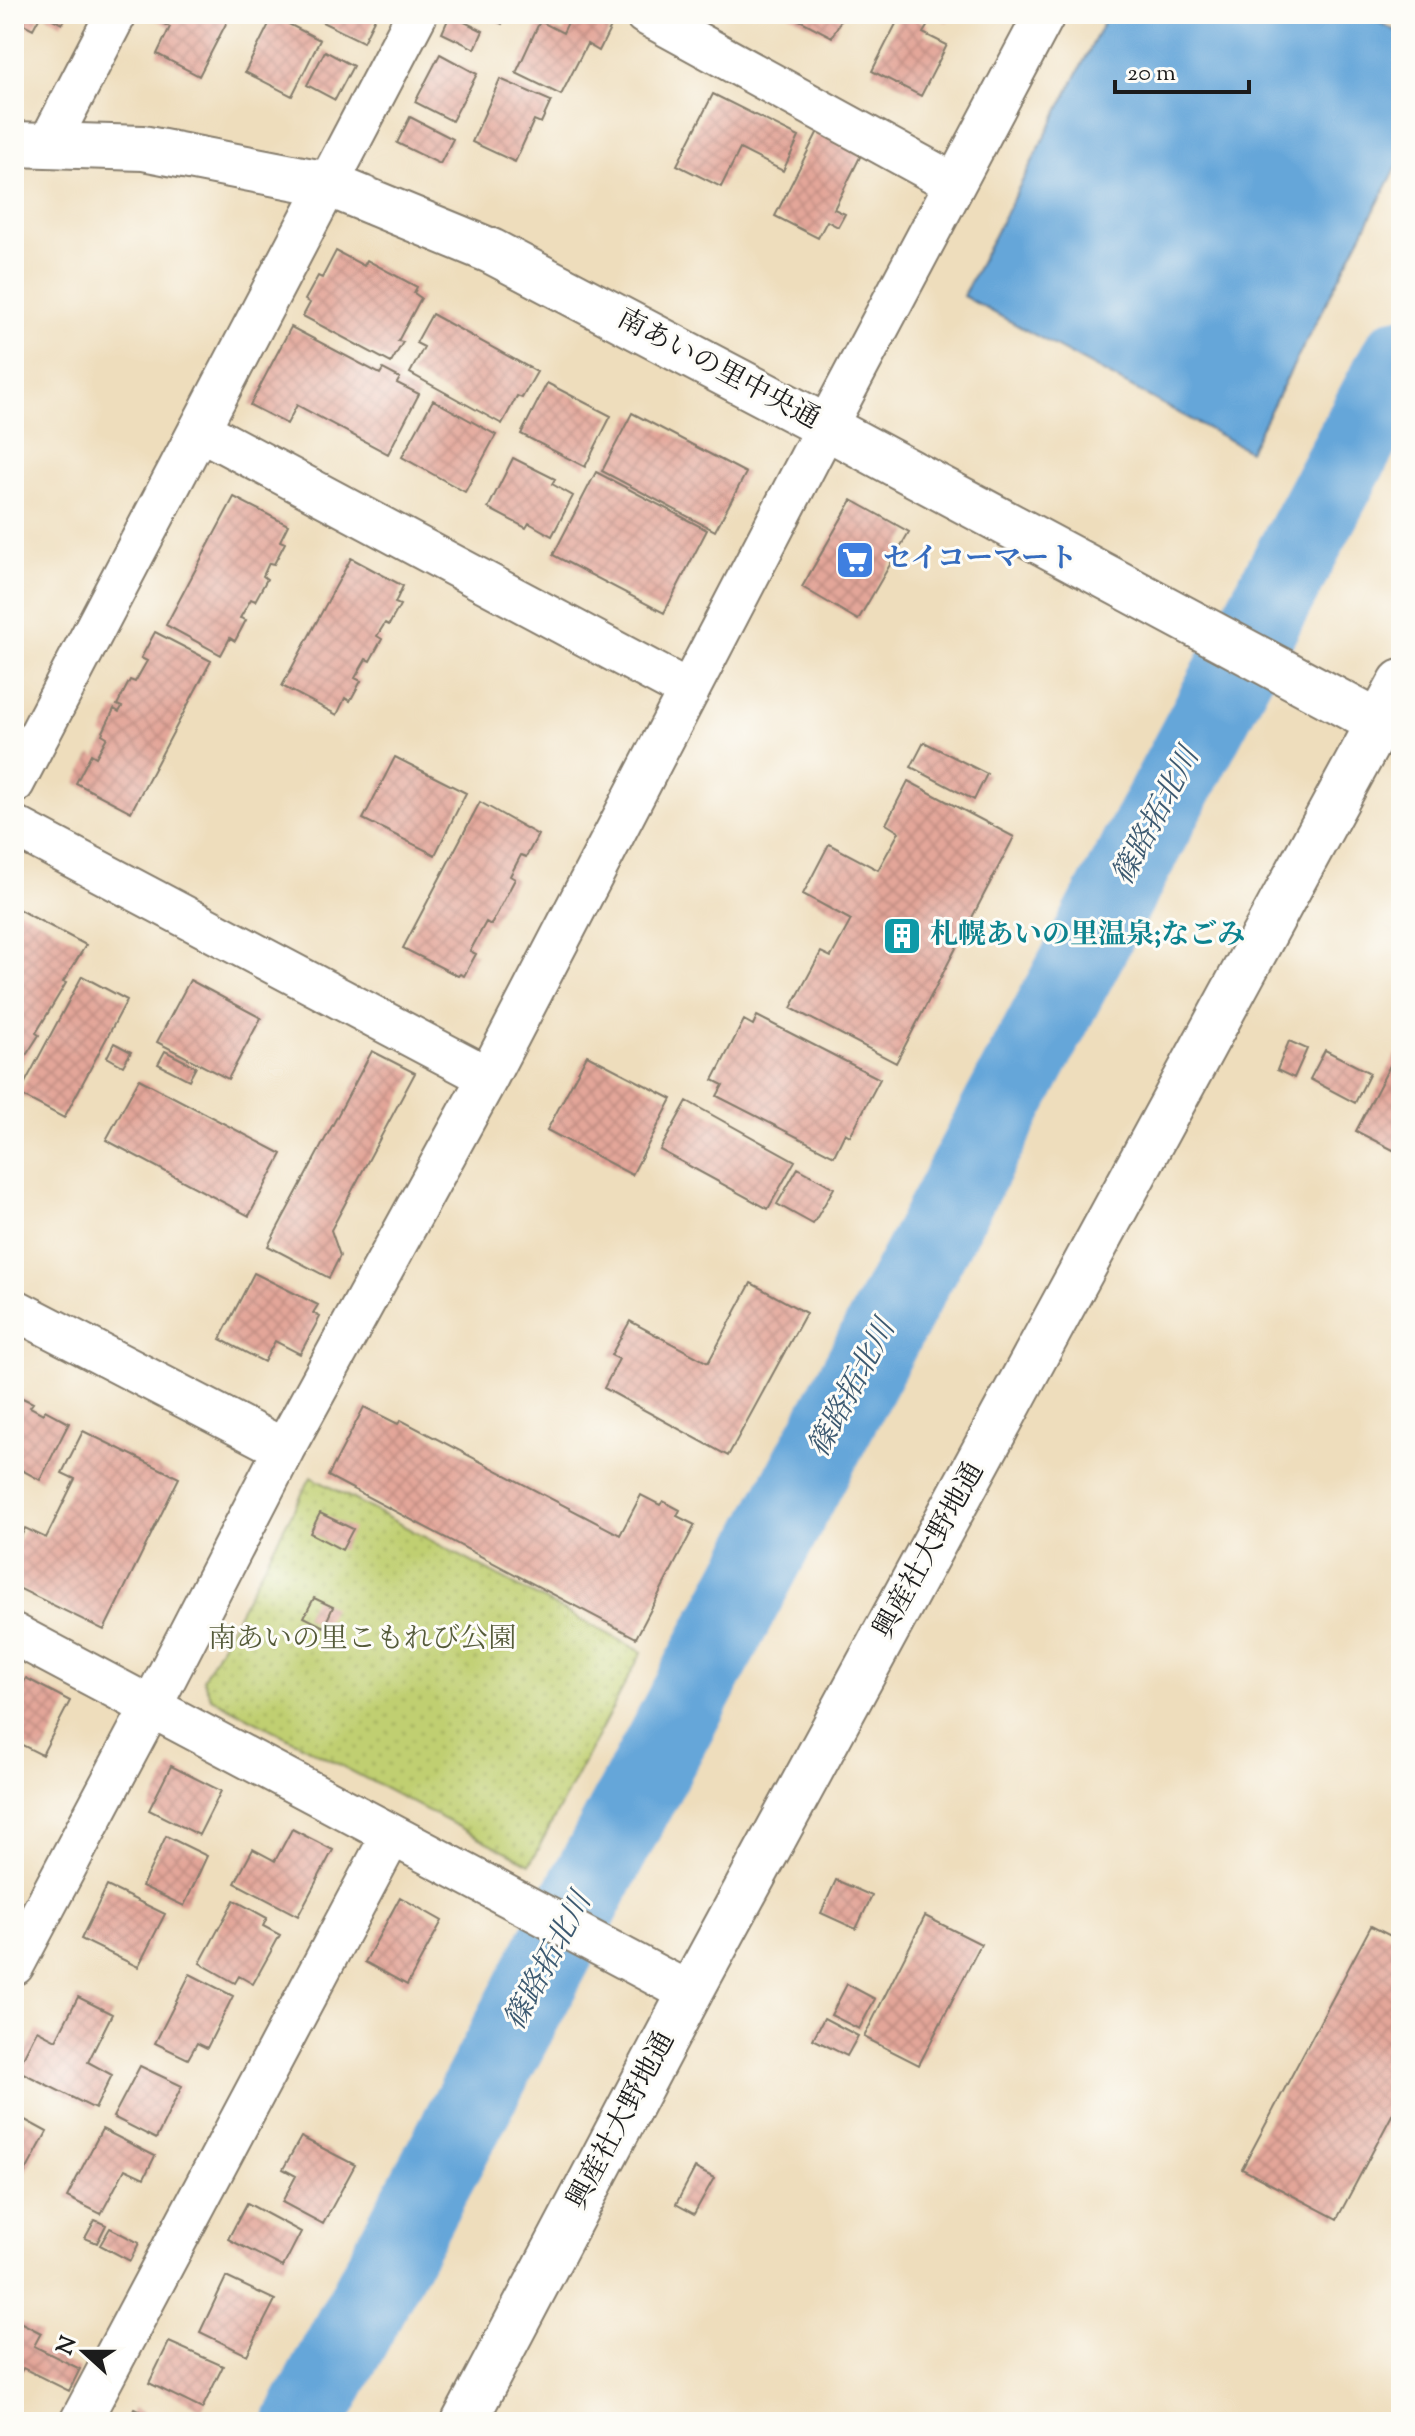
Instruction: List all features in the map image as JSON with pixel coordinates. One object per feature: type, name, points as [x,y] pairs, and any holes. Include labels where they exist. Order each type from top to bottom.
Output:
[{"type":"street","points":[[31,145],[116,14]]},
{"type":"street","points":[[14,783],[417,14]]},
{"type":"street","points":[[645,14],[709,29],[955,184]]},
{"type":"street","points":[[14,1965],[284,1449],[488,1077],[1045,14]]},
{"type":"street","name":"南あいの里中央通","points":[[31,145],[143,148],[328,184],[491,251],[1390,729]]},
{"type":"street","points":[[200,430],[689,691]]},
{"type":"street","name":"興産社大野地通","points":[[464,2422],[690,1993],[1390,729],[1401,682]]},
{"type":"street","points":[[14,826],[488,1077]]},
{"type":"street","points":[[14,1309],[284,1449]]},
{"type":"street","points":[[14,1634],[690,1993]]},
{"type":"street","points":[[80,2422],[391,1836]]},
{"type":"green space","name":"南あいの里こもれび公園","points":[[311,1477],[642,1652],[530,1864],[211,1698],[203,1679]]},
{"type":"water","points":[[1108,14],[1363,14],[1398,32],[1401,14],[1401,159],[1249,451],[963,296]]},
{"type":"building","points":[[14,14],[41,14],[33,29],[14,19]]},
{"type":"building","points":[[43,14],[68,14],[62,24]]},
{"type":"building","points":[[157,14],[231,14],[199,76],[157,54],[170,27],[154,19]]},
{"type":"building","points":[[323,14],[377,14],[363,42],[320,21]]},
{"type":"building","points":[[482,14],[507,14],[502,24]]},
{"type":"building","points":[[572,14],[596,14],[613,23],[599,51],[587,44],[561,95],[516,73],[540,21],[563,33]]},
{"type":"building","points":[[788,14],[844,14],[832,37]]},
{"type":"building","points":[[901,14],[928,25],[923,33],[947,45],[921,96],[872,71]]},
{"type":"building","points":[[931,14],[951,14],[947,22]]},
{"type":"building","points":[[450,15],[483,31],[475,49],[442,33]]},
{"type":"building","points":[[273,16],[320,40],[292,96],[245,72]]},
{"type":"building","points":[[325,51],[353,66],[335,100],[307,85]]},
{"type":"building","points":[[440,54],[477,74],[452,121],[415,102]]},
{"type":"building","points":[[500,79],[551,101],[541,123],[534,120],[515,162],[472,142]]},
{"type":"building","points":[[713,94],[799,137],[783,171],[740,149],[721,187],[677,165]]},
{"type":"building","points":[[410,117],[453,139],[440,164],[397,143]]},
{"type":"building","points":[[818,131],[862,153],[834,209],[845,214],[838,227],[827,221],[818,238],[775,216]]},
{"type":"building","points":[[336,251],[364,266],[367,260],[417,287],[414,293],[421,298],[398,341],[403,342],[391,363],[303,316],[310,303],[305,300],[318,276],[322,278]]},
{"type":"building","points":[[432,314],[537,372],[522,398],[517,396],[502,424],[410,373],[424,347],[416,343]]},
{"type":"building","points":[[291,327],[380,374],[383,369],[400,378],[397,383],[419,394],[388,454],[297,405],[287,424],[250,405]]},
{"type":"building","points":[[547,383],[611,416],[585,467],[521,434]]},
{"type":"building","points":[[433,400],[496,435],[465,492],[402,457]]},
{"type":"building","points":[[632,413],[746,473],[715,531],[602,471]]},
{"type":"building","points":[[513,458],[555,479],[552,484],[573,496],[552,536],[529,523],[526,528],[488,508]]},
{"type":"building","points":[[596,472],[707,530],[664,613],[553,555]]},
{"type":"building","points":[[234,497],[288,525],[280,541],[285,543],[274,564],[269,563],[263,576],[267,579],[255,601],[251,599],[240,618],[246,620],[235,641],[230,638],[221,655],[166,625]]},
{"type":"building","name":"セイコーマート","points":[[852,500],[909,532],[858,620],[802,587]]},
{"type":"building","points":[[351,558],[403,586],[395,603],[400,605],[389,625],[385,623],[377,636],[382,639],[370,661],[366,659],[355,678],[361,681],[350,701],[345,698],[337,715],[282,686]]},
{"type":"building","points":[[155,632],[211,661],[131,812],[76,783],[91,754],[96,757],[107,737],[102,734],[114,709],[119,712],[122,707],[117,705],[130,680],[135,682],[147,661],[141,658]]},
{"type":"building","points":[[924,742],[987,774],[974,800],[911,767]]},
{"type":"building","points":[[395,757],[466,793],[435,855],[363,819]]},
{"type":"building","name":"札幌あいの里温泉;なごみ","points":[[908,781],[1014,837],[896,1063],[791,1008],[821,952],[831,957],[851,920],[803,894],[829,844],[878,870],[899,832],[886,824]]},
{"type":"building","points":[[480,802],[538,835],[526,857],[521,855],[510,876],[515,879],[491,925],[486,922],[470,951],[476,954],[464,976],[458,976],[403,948]]},
{"type":"building","points":[[14,907],[86,945],[63,982],[66,983],[36,1033],[39,1035],[16,1071],[14,1080]]},
{"type":"building","points":[[82,976],[127,1000],[64,1118],[19,1094]]},
{"type":"building","points":[[190,980],[261,1018],[228,1079],[157,1042]]},
{"type":"building","points":[[757,1016],[880,1079],[850,1136],[845,1133],[834,1156],[717,1096],[723,1085],[713,1080],[744,1020],[753,1025]]},
{"type":"building","points":[[1289,1041],[1307,1049],[1294,1078],[1277,1070]]},
{"type":"building","points":[[114,1043],[131,1052],[123,1066],[107,1057]]},
{"type":"building","points":[[1325,1050],[1370,1073],[1355,1103],[1310,1079]]},
{"type":"building","points":[[165,1051],[196,1067],[189,1080],[158,1064]]},
{"type":"building","points":[[372,1051],[415,1073],[331,1230],[340,1256],[329,1278],[268,1246]]},
{"type":"building","points":[[1396,1054],[1401,1057],[1401,1154],[1356,1131]]},
{"type":"building","points":[[587,1055],[672,1099],[632,1175],[547,1130]]},
{"type":"building","points":[[139,1079],[282,1154],[249,1216],[106,1140]]},
{"type":"building","points":[[687,1101],[795,1161],[768,1209],[660,1150]]},
{"type":"building","points":[[798,1168],[834,1188],[813,1224],[777,1204]]},
{"type":"building","points":[[254,1273],[318,1305],[313,1313],[320,1317],[300,1354],[275,1341],[264,1362],[220,1339]]},
{"type":"building","points":[[751,1283],[806,1313],[728,1456],[604,1388],[619,1359],[611,1355],[630,1321],[708,1363]]},
{"type":"building","points":[[14,1394],[33,1403],[30,1407],[43,1414],[45,1410],[69,1423],[40,1480],[14,1466]]},
{"type":"building","points":[[364,1407],[398,1424],[401,1420],[620,1535],[641,1495],[660,1505],[663,1501],[680,1510],[677,1516],[695,1525],[636,1638],[328,1476]]},
{"type":"building","points":[[83,1431],[179,1478],[104,1630],[14,1586],[14,1551],[25,1528],[46,1538],[75,1479],[62,1473]]},
{"type":"building","points":[[320,1513],[353,1529],[342,1550],[310,1533]]},
{"type":"building","points":[[314,1598],[333,1607],[324,1627],[304,1617]]},
{"type":"building","points":[[26,1678],[70,1701],[42,1755],[14,1741],[14,1702]]},
{"type":"building","points":[[171,1766],[221,1791],[199,1835],[149,1810]]},
{"type":"building","points":[[292,1829],[333,1850],[298,1916],[235,1883],[253,1849],[275,1861]]},
{"type":"building","points":[[166,1836],[207,1856],[184,1906],[142,1886]]},
{"type":"building","points":[[836,1880],[872,1896],[856,1929],[821,1913]]},
{"type":"building","points":[[107,1886],[165,1914],[138,1967],[81,1939]]},
{"type":"building","points":[[400,1897],[442,1921],[407,1985],[365,1962]]},
{"type":"building","points":[[234,1900],[267,1918],[263,1926],[280,1935],[253,1984],[239,1976],[235,1983],[200,1963]]},
{"type":"building","points":[[925,1916],[981,1944],[919,2065],[864,2037]]},
{"type":"building","points":[[1371,1926],[1401,1941],[1401,2098],[1337,2219],[1242,2169]]},
{"type":"building","points":[[190,1974],[233,1996],[207,2048],[197,2043],[188,2059],[155,2043]]},
{"type":"building","points":[[847,1984],[875,1999],[859,2029],[831,2015]]},
{"type":"building","points":[[78,1997],[112,2014],[88,2062],[112,2075],[95,2109],[17,2070],[37,2030],[56,2040]]},
{"type":"building","points":[[824,2018],[858,2036],[847,2056],[813,2039]]},
{"type":"building","points":[[140,2066],[182,2086],[156,2139],[113,2117]]},
{"type":"building","points":[[14,2114],[47,2132],[14,2193]]},
{"type":"building","points":[[102,2129],[155,2156],[144,2178],[125,2169],[101,2214],[67,2197]]},
{"type":"building","points":[[301,2137],[355,2165],[323,2224],[282,2202],[296,2176],[283,2169]]},
{"type":"building","points":[[695,2168],[714,2178],[694,2214],[676,2204]]},
{"type":"building","points":[[247,2203],[301,2232],[283,2267],[228,2239]]},
{"type":"building","points":[[95,2220],[106,2225],[97,2243],[85,2238]]},
{"type":"building","points":[[110,2228],[139,2243],[130,2261],[100,2245]]},
{"type":"building","points":[[226,2277],[275,2300],[247,2355],[200,2332]]},
{"type":"building","points":[[14,2319],[41,2333],[34,2346],[80,2369],[69,2391],[23,2368],[14,2385]]},
{"type":"building","points":[[169,2342],[223,2366],[202,2409],[149,2383]]},
{"type":"building","points":[[134,2408],[163,2422],[128,2422]]},
{"type":"waterway","name":"篠路拓北川","points":[[304,2422],[1401,357]]},
{"type":"place","name":"セイコーマート","points":[[855,560]]},
{"type":"place","name":"札幌あいの里温泉;なごみ","points":[[902,936]]}]
